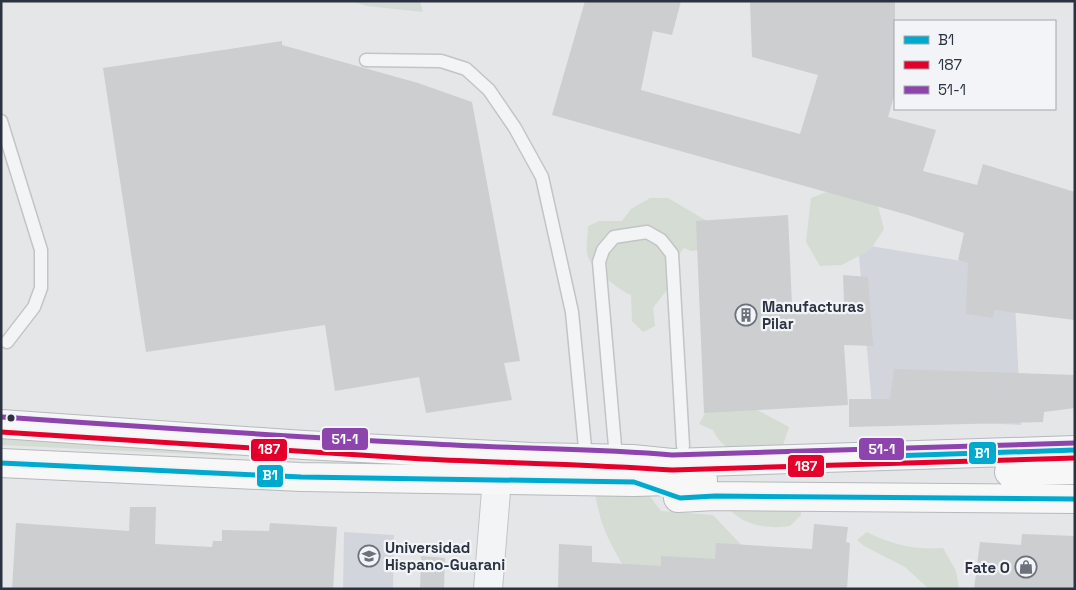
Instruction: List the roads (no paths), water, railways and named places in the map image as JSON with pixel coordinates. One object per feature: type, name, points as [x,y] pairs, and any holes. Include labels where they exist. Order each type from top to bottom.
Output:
[{"type":"highway","points":[[1,424],[304,445],[586,458],[627,466],[680,498],[715,496],[1075,499]]},
{"type":"highway","points":[[1,463],[301,478],[497,479],[627,466],[1075,432]]},
{"type":"highway","points":[[301,478],[304,445]]},
{"type":"highway","points":[[675,463],[1075,450]]},
{"type":"highway","points":[[675,463],[1075,470]]},
{"type":"street","points":[[488,589],[497,479]]},
{"type":"lane","points":[[366,60],[441,61],[466,70],[489,90],[515,128],[542,177],[572,312],[586,458]]},
{"type":"lane","points":[[1,121],[40,250],[41,288],[34,307],[7,342]]},
{"type":"lane","points":[[627,466],[599,262],[603,250],[614,237],[647,232],[662,240],[672,254],[675,463]]},
{"type":"place","name":"Manufacturas Pilar","points":[[746,315]]},
{"type":"place","name":"Universidad Hispano-Guarani","points":[[369,556]]},
{"type":"place","name":"Fate O","points":[[1026,567]]}]
